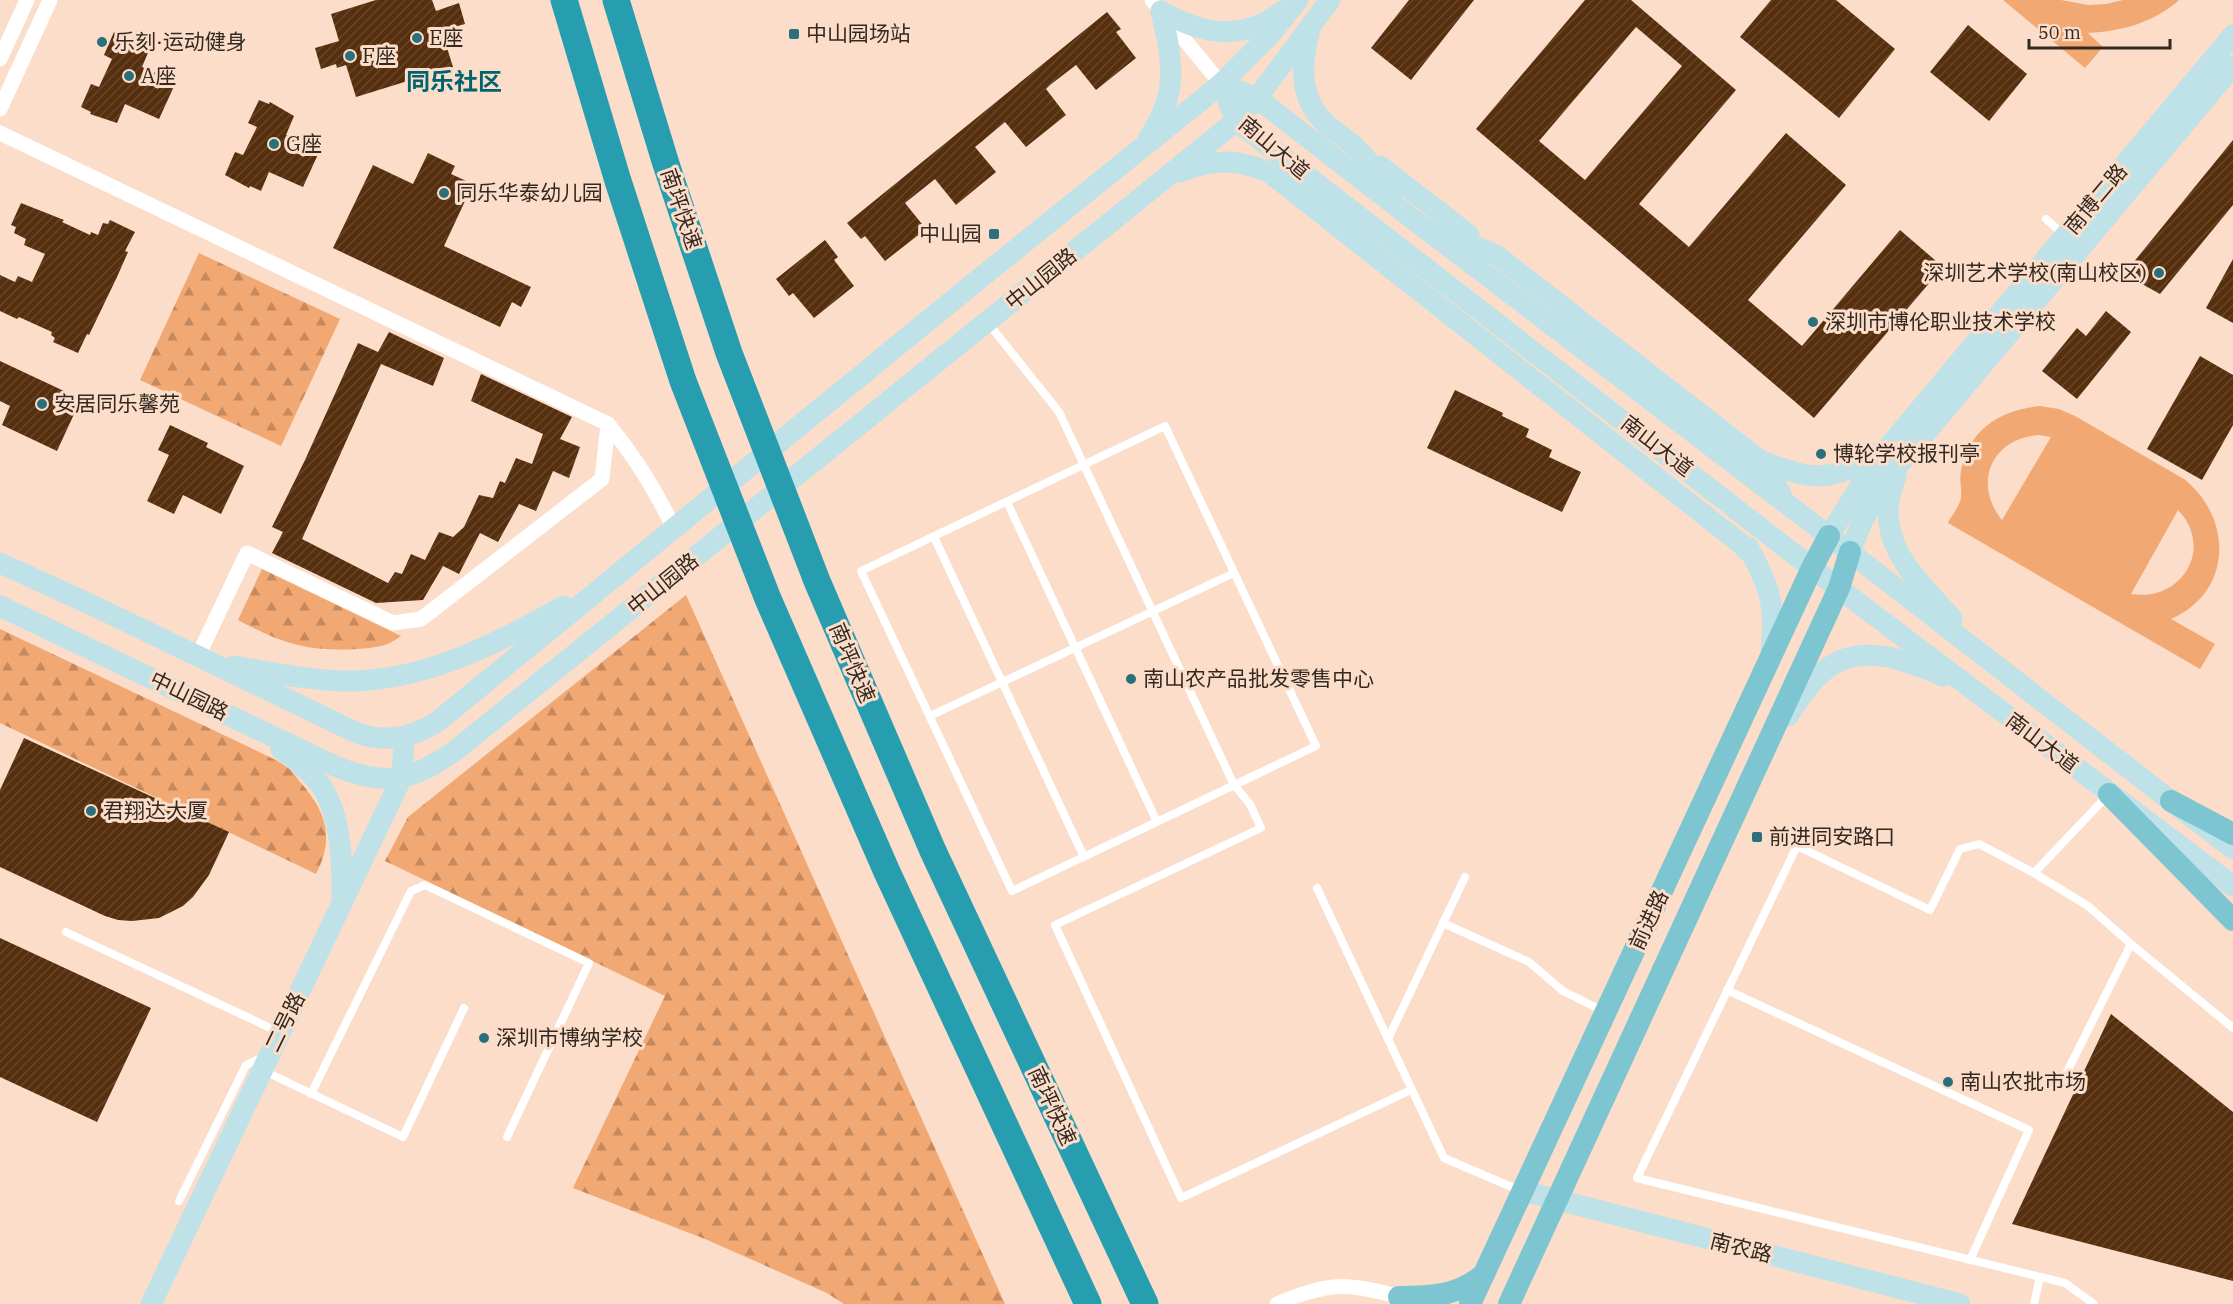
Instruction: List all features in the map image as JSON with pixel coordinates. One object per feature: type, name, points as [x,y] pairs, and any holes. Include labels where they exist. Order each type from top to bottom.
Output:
[{"type":"highway","points":[[564,0],[618,181],[683,381],[768,599],[887,872],[1088,1304]]},
{"type":"highway","name":"南坪快速","points":[[616,0],[666,164],[729,352],[817,581],[933,851],[1145,1304]]},
{"type":"main road","points":[[1156,6],[1179,21],[1197,28],[1218,32],[1242,32],[1263,25],[1297,0]]},
{"type":"main road","name":"中山园路","points":[[0,563],[357,733],[387,740],[423,731],[437,722],[1221,84],[1270,35],[1297,0]]},
{"type":"main road","points":[[1328,2],[1309,34],[1304,54],[1303,76],[1312,108],[1325,123],[1761,461],[1785,503]]},
{"type":"main road","name":"中山园路","points":[[0,606],[254,728],[366,778],[385,780],[402,777],[437,764],[1236,121],[1257,98],[1328,2]]},
{"type":"main road","points":[[1139,151],[1158,123],[1167,104],[1172,81],[1170,49],[1156,6]]},
{"type":"main road","name":"南博二路","points":[[1829,536],[1860,486],[1899,450],[2072,242],[2233,35]]},
{"type":"main road","name":"南博二路","points":[[2072,242],[2233,66]]},
{"type":"main road","name":"南山大道","points":[[1221,84],[1257,98],[1850,552],[2233,849]]},
{"type":"main road","name":"南山大道","points":[[1221,84],[1236,121],[1812,568],[2233,886]]},
{"type":"main road","points":[[1236,121],[1270,173]]},
{"type":"main road","points":[[1358,149],[1410,217],[1496,255]]},
{"type":"main road","points":[[1163,180],[1193,167],[1234,161],[1251,164],[1270,173],[1741,544],[1754,557]]},
{"type":"main road","points":[[1361,245],[1426,268],[1476,334]]},
{"type":"main road","points":[[1705,441],[1788,472],[1811,476],[1830,476],[1899,450],[1889,505],[1890,529],[1895,547],[1916,578],[1993,663]]},
{"type":"main road","name":"南博二路","points":[[1850,552],[1899,450]]},
{"type":"main road","points":[[1665,484],[1722,496],[1765,580],[1773,608],[1771,658]]},
{"type":"main road","name":"前进路","points":[[1470,1304],[1812,568],[1829,536]]},
{"type":"main road","name":"前进路","points":[[1509,1304],[1839,588],[1850,552]]},
{"type":"main road","points":[[205,660],[341,681],[370,681],[404,675],[434,667],[493,643],[544,617],[626,568]]},
{"type":"main road","points":[[1765,751],[1803,693],[1824,670],[1844,658],[1862,654],[1905,662],[1936,672],[1979,694]]},
{"type":"main road","points":[[254,728],[308,772],[321,786],[330,802],[340,848],[342,904]]},
{"type":"main road","name":"二号路","points":[[151,1304],[402,777],[404,737]]},
{"type":"main road","points":[[2109,794],[2233,920]]},
{"type":"main road","points":[[2171,801],[2233,834]]},
{"type":"main road","name":"南农路","points":[[1523,1191],[1960,1304]]},
{"type":"main road","points":[[1404,1301],[1437,1296],[1473,1283],[1484,1274]]},
{"type":"street","points":[[0,58],[27,0]]},
{"type":"street","points":[[0,109],[50,0]]},
{"type":"street","points":[[1156,6],[1221,84]]},
{"type":"street","points":[[0,133],[608,424],[652,484],[674,529]]},
{"type":"street","points":[[205,660],[247,553],[393,623],[421,619],[603,480],[608,424]]},
{"type":"street","points":[[1277,1304],[1328,1287],[1350,1285],[1404,1301]]},
{"type":"lane","points":[[2046,219],[2072,242]]},
{"type":"lane","points":[[987,322],[1059,412],[1234,785],[1250,804],[1261,828],[1055,925],[1181,1198],[1411,1090]]},
{"type":"lane","points":[[1165,426],[1316,746],[1012,891],[861,571],[1084,465],[1165,426]]},
{"type":"lane","points":[[1007,502],[1157,822]]},
{"type":"lane","points":[[934,537],[1084,857]]},
{"type":"lane","points":[[930,716],[1234,573]]},
{"type":"lane","points":[[2034,873],[2109,794]]},
{"type":"lane","points":[[2094,1304],[2065,1283],[1637,1178],[1797,846],[1930,910],[1960,849],[1979,844],[2034,873],[2088,906],[2233,1028]]},
{"type":"lane","points":[[1388,1039],[1465,877]]},
{"type":"lane","points":[[311,1094],[411,891],[425,885],[589,963],[507,1137]]},
{"type":"lane","points":[[1317,888],[1444,1158],[1523,1191]]},
{"type":"lane","points":[[1443,923],[1529,962],[1563,991],[1606,1012]]},
{"type":"lane","points":[[66,932],[280,1033]]},
{"type":"lane","points":[[2063,1080],[2131,944]]},
{"type":"lane","points":[[1727,990],[2029,1130],[1970,1260]]},
{"type":"lane","points":[[179,1202],[246,1065],[266,1062],[311,1094],[402,1137],[464,1008]]},
{"type":"lane","points":[[2034,1304],[2040,1277]]},
{"type":"green space","points":[[2003,0],[2061,0],[2088,5],[2123,0],[2179,0],[2148,20],[2125,28],[2088,33],[2103,47],[2085,68]]},
{"type":"green space","points":[[199,253],[340,319],[281,446],[140,380]]},
{"type":"green space","points":[[2040,406],[2059,409],[2075,416],[2184,479],[2200,495],[2211,514],[2218,533],[2219,553],[2215,573],[2206,591],[2191,607],[2171,619],[2215,644],[2200,669],[1948,523],[1960,501],[1961,471],[1971,444],[1988,424],[2025,408]],"holes":[[[2039,435],[2051,437],[2002,520],[1993,506],[1989,492],[1988,478],[1992,465],[1999,453],[2009,444]],[[2178,510],[2189,525],[2193,541],[2193,556],[2187,570],[2178,581],[2165,590],[2149,594],[2131,594]]]},
{"type":"green space","points":[[262,569],[401,636],[376,647],[329,649],[298,645],[260,631],[238,620]]},
{"type":"green space","points":[[686,595],[1005,1304],[844,1304],[827,1293],[705,1239],[573,1188],[665,996],[385,861],[408,817]]},
{"type":"green space","points":[[0,629],[280,762],[290,769],[316,804],[325,825],[325,849],[316,874],[0,723]]},
{"type":"building","points":[[376,0],[432,0],[436,11],[459,3],[465,24],[451,28],[452,32],[443,35],[453,67],[356,97],[346,65],[337,68],[336,64],[321,69],[315,48],[339,41],[331,14]]},
{"type":"building","points":[[1409,0],[1474,0],[1411,80],[1371,48]]},
{"type":"building","points":[[1585,0],[1631,0],[1736,90],[1639,204],[1689,247],[1786,133],[1846,185],[1748,300],[1802,346],[1900,230],[1943,267],[1814,418],[1476,129]],"holes":[[[1636,27],[1682,66],[1585,180],[1539,141]]]},
{"type":"building","points":[[1771,0],[1836,0],[1895,49],[1839,118],[1740,37]]},
{"type":"building","points":[[1107,12],[1121,29],[1116,32],[1136,58],[1096,90],[1076,65],[1050,85],[1046,89],[1066,115],[1026,147],[1005,122],[975,147],[996,172],[956,205],[935,179],[905,203],[926,229],[885,261],[865,236],[861,239],[847,223]]},
{"type":"building","points":[[1968,25],[2027,74],[1989,121],[1930,72]]},
{"type":"building","name":"A座","points":[[114,32],[141,41],[140,43],[150,48],[142,67],[176,82],[159,119],[125,104],[117,123],[90,114],[91,112],[81,107],[91,84],[99,87],[112,59],[104,55]]},
{"type":"building","name":"G座","points":[[259,100],[269,104],[270,102],[294,116],[286,135],[320,150],[303,187],[269,172],[261,191],[250,186],[249,188],[225,175],[235,152],[243,155],[257,127],[248,123]]},
{"type":"building","points":[[2233,140],[2233,205],[2160,294],[2124,274]]},
{"type":"building","points":[[428,153],[455,166],[451,174],[473,184],[444,246],[531,287],[521,307],[512,302],[500,327],[333,248],[373,165],[413,184]]},
{"type":"building","points":[[21,203],[64,220],[62,222],[90,235],[91,232],[98,235],[103,223],[108,224],[110,220],[135,232],[125,251],[128,252],[117,277],[78,353],[53,342],[55,338],[51,335],[52,332],[0,311],[0,275],[15,282],[18,276],[32,282],[45,254],[24,245],[26,239],[14,233],[16,227],[11,225]]},
{"type":"building","points":[[825,240],[838,257],[834,260],[854,286],[814,318],[793,293],[789,296],[776,279]]},
{"type":"building","points":[[2233,259],[2233,323],[2206,308]]},
{"type":"building","points":[[2106,311],[2131,332],[2077,399],[2042,371],[2077,328],[2086,336]]},
{"type":"building","points":[[389,332],[444,358],[433,386],[381,364],[302,539],[388,583],[395,572],[402,574],[411,554],[425,560],[439,532],[453,537],[464,527],[479,495],[493,498],[500,481],[505,483],[516,458],[532,464],[543,434],[471,401],[481,374],[572,417],[560,439],[580,447],[569,478],[553,471],[536,511],[519,504],[498,542],[480,533],[459,574],[443,566],[423,600],[376,603],[272,553],[283,532],[272,527],[358,343],[378,352]]},
{"type":"building","points":[[2200,356],[2233,375],[2233,425],[2202,480],[2147,449]]},
{"type":"building","name":"安居同乐馨苑","points":[[0,361],[81,399],[57,451],[2,425],[10,406],[0,401]]},
{"type":"building","points":[[1455,390],[1503,413],[1502,416],[1529,429],[1526,437],[1552,450],[1549,457],[1581,472],[1562,512],[1427,448]]},
{"type":"building","points":[[170,425],[208,443],[206,447],[244,466],[221,514],[183,495],[174,514],[147,501],[169,455],[158,450]]},
{"type":"building","name":"君翔达大厦","points":[[24,738],[229,832],[209,875],[193,897],[183,906],[159,918],[118,920],[0,867],[0,790]]},
{"type":"building","points":[[0,938],[151,1008],[97,1122],[0,1077]]},
{"type":"building","points":[[2111,1014],[2233,1112],[2233,1281],[2012,1224]]},
{"type":"place","name":"中山园场站","points":[[794,34]]},
{"type":"place","name":"E座","points":[[417,38]]},
{"type":"place","name":"乐刻·运动健身","points":[[102,42]]},
{"type":"place","name":"F座","points":[[350,56]]},
{"type":"place","name":"A座","points":[[129,76]]},
{"type":"place","name":"G座","points":[[274,144]]},
{"type":"place","name":"同乐华泰幼儿园","points":[[444,193]]},
{"type":"place","name":"中山园","points":[[994,234]]},
{"type":"place","name":"深圳艺术学校(南山校区)","points":[[2159,273]]},
{"type":"place","name":"深圳市博伦职业技术学校","points":[[1813,322]]},
{"type":"place","name":"安居同乐馨苑","points":[[42,404]]},
{"type":"place","name":"博轮学校报刊亭","points":[[1821,454]]},
{"type":"place","name":"南山农产品批发零售中心","points":[[1131,679]]},
{"type":"place","name":"君翔达大厦","points":[[91,811]]},
{"type":"place","name":"前进同安路口","points":[[1757,837]]},
{"type":"place","name":"深圳市博纳学校","points":[[484,1038]]},
{"type":"place","name":"南山农批市场","points":[[1948,1082]]},
{"type":"district","name":"同乐社区","points":[[454,82]]}]
